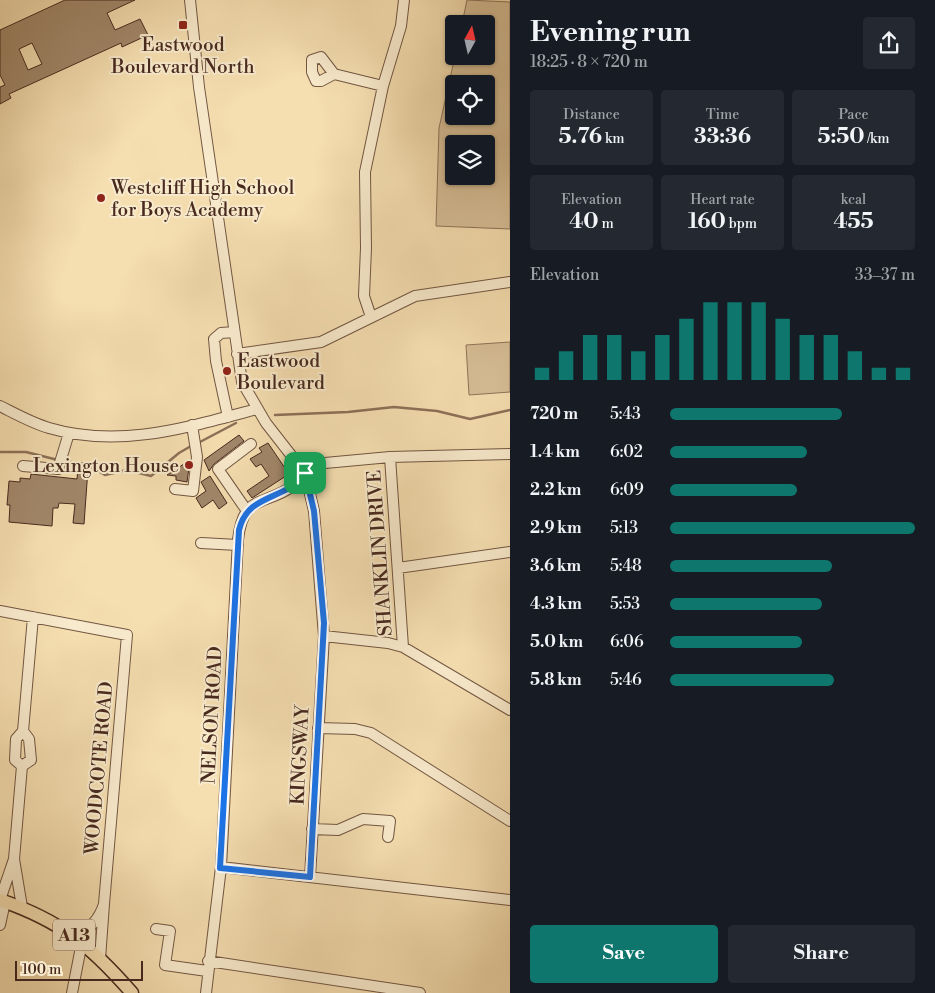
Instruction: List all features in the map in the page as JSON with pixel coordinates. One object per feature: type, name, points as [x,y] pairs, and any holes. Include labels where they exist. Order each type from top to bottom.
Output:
[{"type":"main road","name":"A13","points":[[3,901],[48,918],[79,939],[100,958],[132,993]]},
{"type":"street","points":[[190,0],[199,87],[242,382],[257,409],[305,473],[314,511],[324,636],[388,643],[403,647],[510,710]]},
{"type":"street","points":[[371,317],[364,296],[366,248],[365,172],[382,86],[401,26],[404,0]]},
{"type":"street","points":[[334,74],[382,86]]},
{"type":"street","points":[[237,354],[321,342],[415,296],[510,282]]},
{"type":"street","points":[[228,417],[214,339],[221,333],[234,332]]},
{"type":"street","points":[[0,406],[47,427],[69,433],[127,438],[257,409]]},
{"type":"street","points":[[175,489],[193,491],[196,452],[192,425]]},
{"type":"street","points":[[23,466],[58,469],[69,433]]},
{"type":"street","points":[[251,444],[218,469],[247,511],[267,497],[293,486],[305,473],[315,466],[325,463],[390,457],[510,454]]},
{"type":"street","name":"SHANKLIN DRIVE","points":[[390,457],[403,647]]},
{"type":"street","name":"NELSON ROAD","points":[[206,993],[220,868],[238,545],[241,523],[247,511]]},
{"type":"street","points":[[201,543],[238,545]]},
{"type":"street","points":[[398,568],[510,552]]},
{"type":"street","points":[[0,611],[33,617],[23,731],[16,739],[16,760],[22,766],[14,859],[3,901],[0,925]]},
{"type":"street","name":"WOODCOTE ROAD","points":[[33,617],[127,635],[100,958]]},
{"type":"street","name":"KINGSWAY","points":[[310,877],[324,636]]},
{"type":"street","points":[[318,728],[355,729],[371,733],[510,821]]},
{"type":"street","points":[[312,829],[338,830],[356,821],[371,819],[390,821],[388,836]]},
{"type":"street","points":[[14,859],[22,907]]},
{"type":"street","points":[[220,868],[510,900]]},
{"type":"street","name":"WOODCOTE ROAD","points":[[79,939],[100,916],[104,904]]},
{"type":"street","points":[[156,929],[170,931],[165,965],[208,966],[420,993]]},
{"type":"street","points":[[72,993],[79,939]]},
{"type":"shaded area","points":[[467,0],[510,2],[510,229],[436,226],[439,128],[445,101],[445,125],[495,125],[495,75],[451,75],[453,65],[495,65],[495,15],[464,15]]},
{"type":"shaded area","points":[[510,342],[510,392],[469,395],[466,345]]},
{"type":"building","points":[[65,0],[135,0],[107,13],[115,30],[140,19],[148,35],[122,47],[121,43],[9,94],[11,98],[0,104],[0,87],[5,85],[0,75],[0,30]],"holes":[[[32,43],[42,64],[28,70],[19,49]]]},
{"type":"building","points":[[239,435],[244,441],[214,464],[209,471],[204,460]]},
{"type":"building","points":[[268,443],[289,474],[252,498],[247,491],[269,476],[261,464],[256,467],[250,459],[262,452],[259,448]]},
{"type":"building","name":"Lexington House","points":[[190,460],[187,482],[176,480],[176,476],[167,475]]},
{"type":"building","points":[[78,468],[88,469],[84,524],[73,523],[75,504],[59,503],[58,508],[53,508],[52,526],[9,522],[10,505],[7,505],[9,481],[20,482],[20,478],[30,479],[31,474],[77,479]]},
{"type":"building","points":[[210,476],[227,503],[219,509],[213,500],[202,508],[196,498],[206,491],[201,482]]},
{"type":"waterway","points":[[275,415],[348,412],[394,407],[437,411],[470,419],[510,410]]},
{"type":"waterway","points":[[198,443],[236,423]]},
{"type":"waterway","points":[[63,461],[86,464],[105,475],[127,470],[151,476],[179,453],[191,446]]},
{"type":"waterway","points":[[0,452],[26,452],[58,460]]},
{"type":"place","name":"Eastwood Boulevard North","points":[[183,25]]},
{"type":"place","name":"Westcliff High School for Boys Academy","points":[[101,198]]},
{"type":"place","name":"Eastwood Boulevard","points":[[227,371]]},
{"type":"place","name":"Lexington House","points":[[189,465]]},
{"type":"route","points":[[305,473],[314,511],[324,623],[310,877],[220,868],[239,530],[244,516],[250,508],[267,497],[293,486],[305,473]]}]
